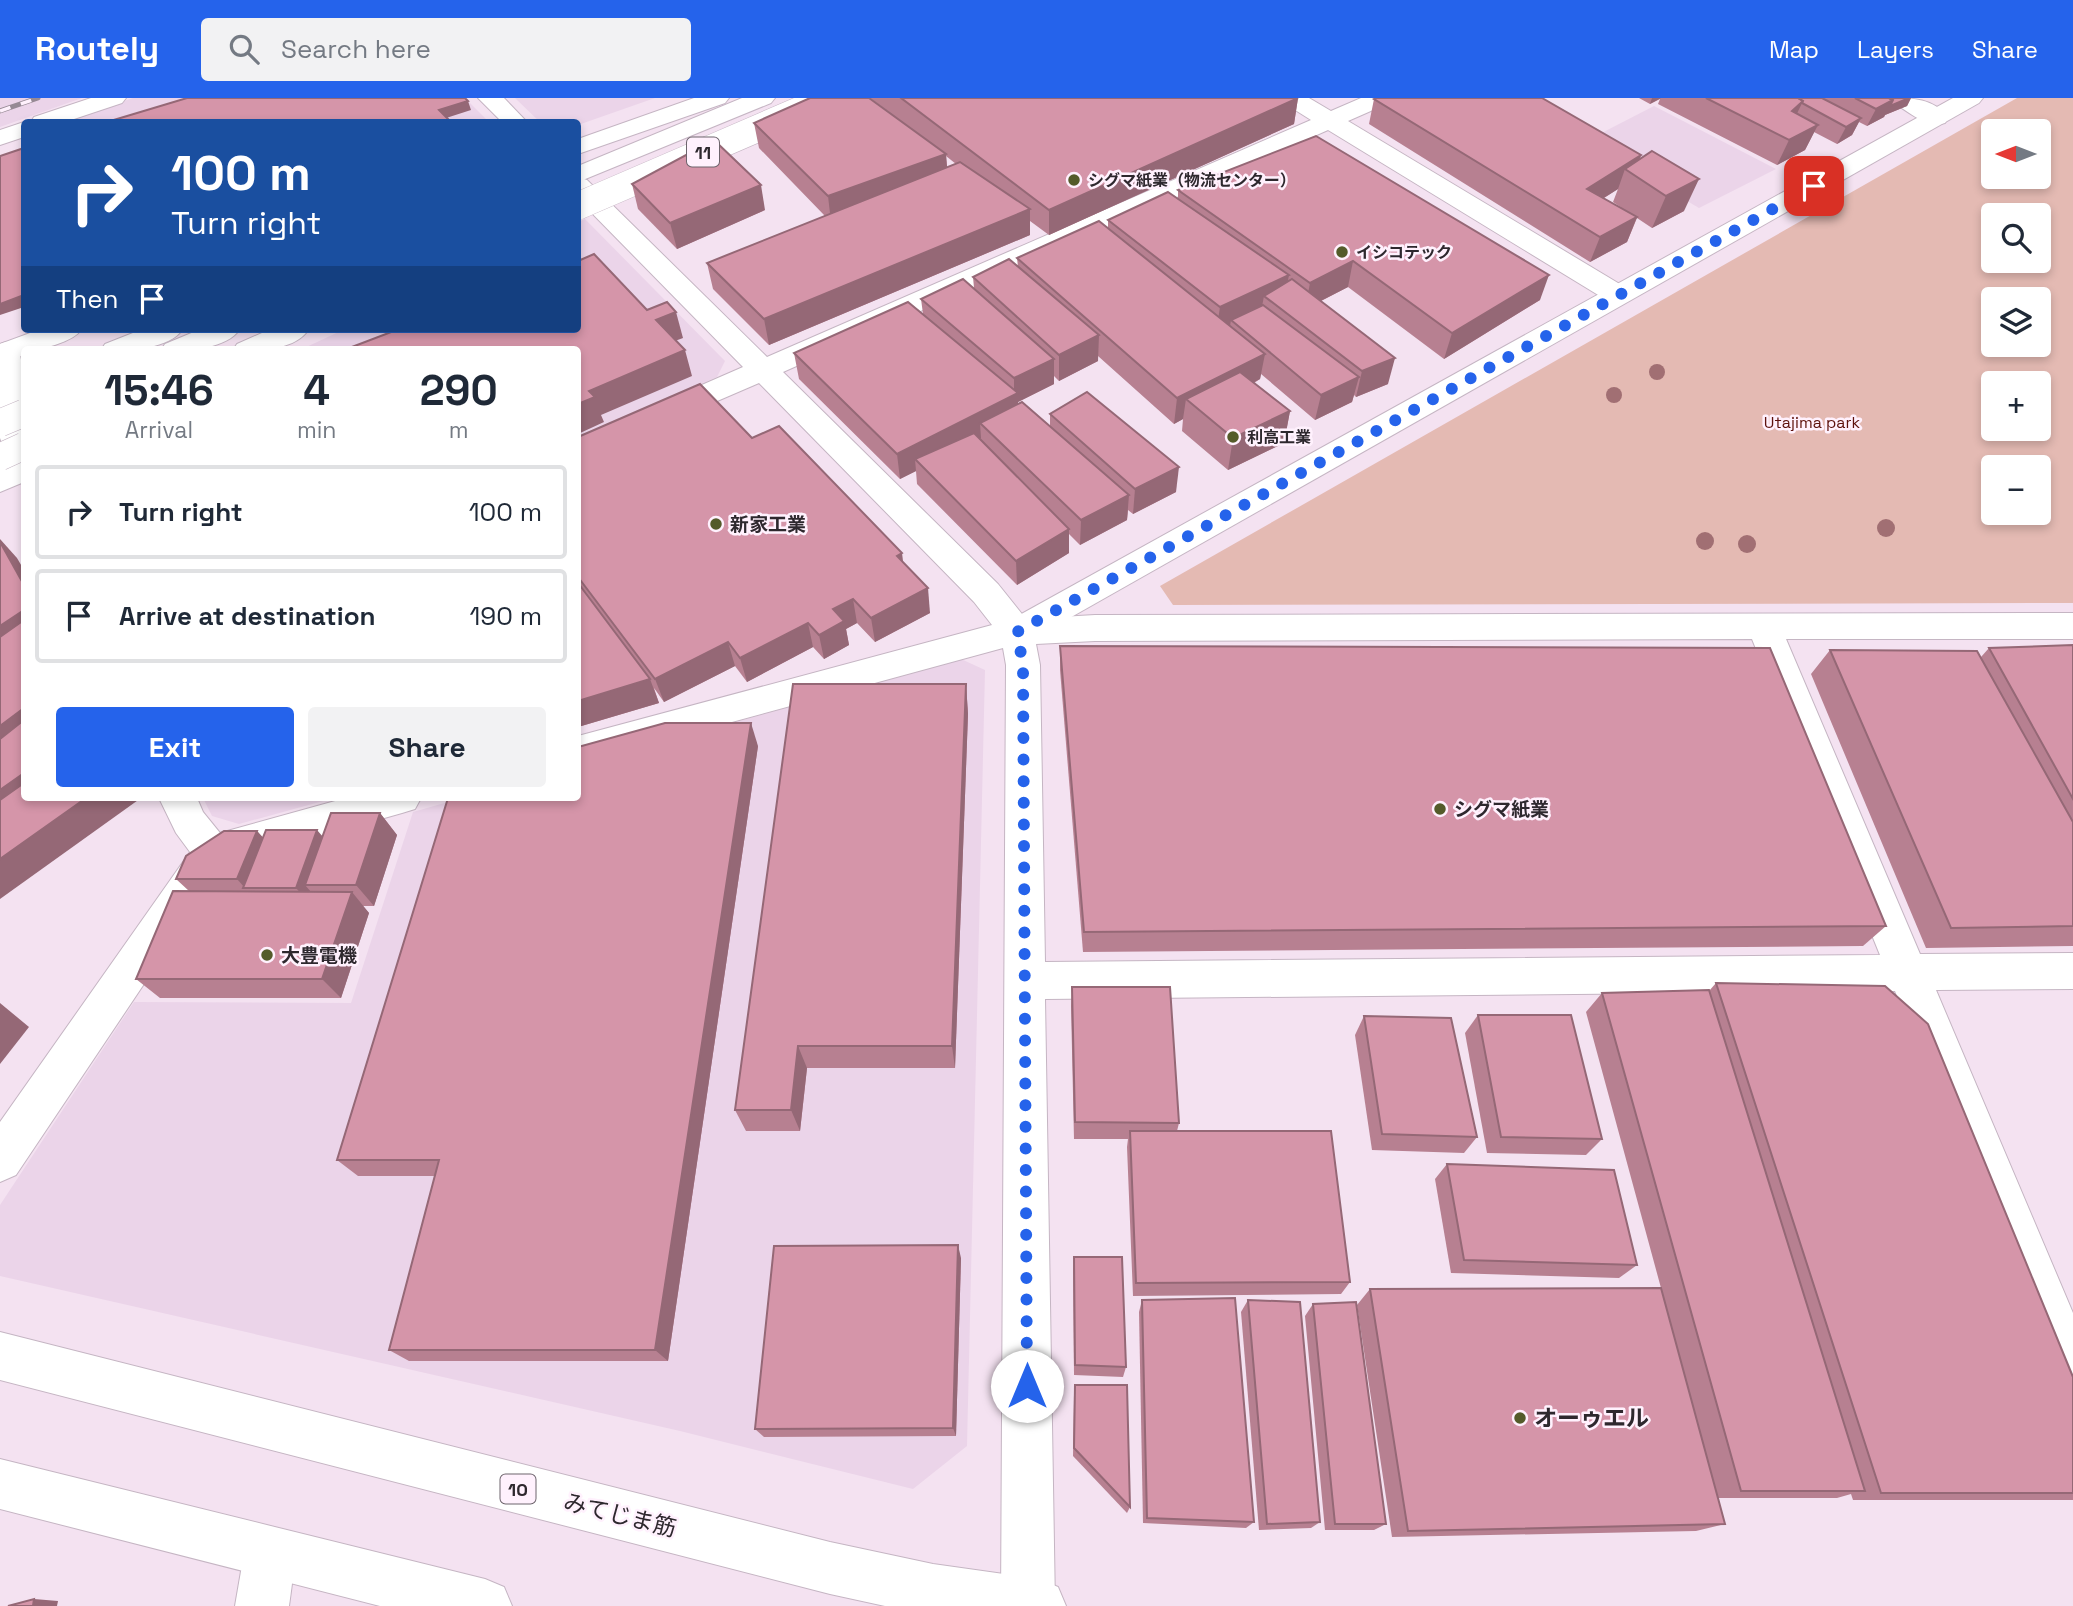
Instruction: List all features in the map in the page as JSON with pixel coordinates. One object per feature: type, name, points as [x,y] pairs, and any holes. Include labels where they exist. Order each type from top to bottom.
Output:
[{"type":"main road","points":[[52,119],[114,98]]},
{"type":"main road","points":[[490,98],[512,119]]},
{"type":"main road","points":[[581,146],[717,98]]},
{"type":"main road","name":"11","points":[[581,174],[762,98]]},
{"type":"main road","name":"11","points":[[581,205],[828,98]]},
{"type":"main road","points":[[1292,98],[1618,295]]},
{"type":"main road","points":[[581,450],[1381,98]]},
{"type":"main road","points":[[1902,98],[1936,118]]},
{"type":"main road","points":[[1017,632],[1971,98]]},
{"type":"main road","points":[[0,138],[21,130]]},
{"type":"main road","points":[[581,188],[765,369],[986,593],[1017,632],[1023,665],[1028,1606]]},
{"type":"main road","points":[[22,346],[57,333]]},
{"type":"main road","points":[[125,346],[159,333]]},
{"type":"main road","points":[[185,346],[216,333]]},
{"type":"main road","points":[[256,346],[286,333]]},
{"type":"main road","points":[[272,346],[298,333]]},
{"type":"main road","points":[[21,347],[1,354],[13,432],[21,457]]},
{"type":"main road","points":[[0,395],[21,386]]},
{"type":"main road","points":[[0,423],[21,414]]},
{"type":"main road","points":[[0,457],[21,447]]},
{"type":"main road","points":[[0,481],[21,468]]},
{"type":"main road","points":[[581,749],[952,646],[1017,632],[1095,628],[2073,626]]},
{"type":"main road","points":[[1764,627],[2073,1371]]},
{"type":"main road","points":[[179,801],[189,822],[212,851]]},
{"type":"main road","points":[[0,1160],[212,851],[391,801]]},
{"type":"main road","points":[[1025,981],[2073,971]]},
{"type":"main road","name":"みてじま筋","points":[[0,1356],[830,1568],[1039,1606]]},
{"type":"main road","points":[[0,1484],[485,1606]]},
{"type":"main road","points":[[262,1606],[270,1554]]},
{"type":"shaded area","points":[[0,98],[82,98],[21,119],[0,127]]},
{"type":"shaded area","points":[[133,98],[465,98],[486,119],[71,119]]},
{"type":"shaded area","points":[[515,98],[655,98],[581,124],[581,119],[537,119]]},
{"type":"shaded area","points":[[1654,106],[1776,169],[1699,208],[1586,141]]},
{"type":"shaded area","points":[[585,219],[725,361],[717,377],[581,436],[581,346],[309,346],[336,333],[581,333],[581,221]]},
{"type":"shaded area","points":[[961,659],[985,670],[967,1446],[913,1489],[680,1431],[0,1276],[0,1205],[134,1002],[351,1003],[413,812],[452,801],[581,801],[581,765]]},
{"type":"shaded area","points":[[204,801],[323,801],[239,824],[212,816]]},
{"type":"green space","name":"Utajima park","points":[[2017,98],[2073,98],[2073,603],[1173,605],[1160,586]]},
{"type":"building","points":[[187,98],[465,98],[468,101],[439,110],[448,119],[117,119]]},
{"type":"building","points":[[810,98],[869,98],[946,154],[828,196],[754,123]]},
{"type":"building","name":"シグマ紙業（物流センター）","points":[[901,98],[1298,98],[1049,210]]},
{"type":"building","points":[[1542,98],[1641,155],[1587,189],[1637,217],[1600,237],[1374,99]]},
{"type":"building","points":[[1706,98],[1798,98],[1803,101],[1792,111],[1818,125],[1789,140]]},
{"type":"building","points":[[1798,98],[1822,98],[1861,118],[1846,127],[1802,103]]},
{"type":"building","points":[[1855,98],[1889,98],[1893,100],[1876,109]]},
{"type":"building","points":[[1889,98],[1909,98],[1890,106],[1893,100]]},
{"type":"building","name":"イシコテック","points":[[1316,136],[1549,275],[1452,333],[1353,261],[1310,283],[1178,190]]},
{"type":"building","points":[[714,140],[761,185],[670,223],[632,184]]},
{"type":"building","points":[[21,149],[21,296],[0,304],[0,156]]},
{"type":"building","points":[[1652,151],[1699,179],[1666,196],[1625,169]]},
{"type":"building","points":[[960,162],[1030,209],[764,319],[707,263]]},
{"type":"building","points":[[1168,192],[1289,275],[1220,307],[1108,220]]},
{"type":"building","points":[[1099,221],[1265,354],[1177,398],[1017,258]]},
{"type":"building","points":[[594,254],[647,310],[667,302],[676,312],[656,320],[685,350],[589,391],[595,397],[581,403],[581,346],[354,346],[389,333],[581,333],[581,260]]},
{"type":"building","points":[[1009,259],[1099,335],[1059,355],[973,277]]},
{"type":"building","points":[[963,279],[1054,359],[1014,378],[921,299]]},
{"type":"building","points":[[1292,279],[1395,358],[1362,371],[1264,296]]},
{"type":"building","points":[[908,302],[1018,393],[897,454],[794,353]]},
{"type":"building","points":[[1263,305],[1359,377],[1321,395],[1231,320]]},
{"type":"building","points":[[1240,372],[1290,411],[1233,438],[1186,399]]},
{"type":"building","name":"新家工業","points":[[700,384],[752,438],[779,426],[902,553],[897,556],[928,588],[871,618],[853,599],[833,609],[844,621],[819,635],[808,623],[740,658],[728,642],[655,679],[581,581],[581,436]]},
{"type":"building","points":[[1087,392],[1179,467],[1135,489],[1050,414]]},
{"type":"building","points":[[1022,402],[1129,495],[1081,520],[980,423]]},
{"type":"building","points":[[974,433],[1069,529],[1016,561],[915,459]]},
{"type":"building","points":[[0,542],[21,580],[21,612],[0,626]]},
{"type":"building","points":[[581,587],[650,679],[581,700]]},
{"type":"building","points":[[21,622],[21,710],[0,726],[0,637]]},
{"type":"building","points":[[2073,645],[2073,799],[1989,648]]},
{"type":"building","name":"シグマ紙業","points":[[1060,646],[1770,648],[1886,926],[1084,932]]},
{"type":"building","points":[[1830,650],[1977,651],[2073,822],[2073,926],[1951,928]]},
{"type":"building","points":[[793,684],[966,684],[952,1046],[798,1046],[791,1110],[735,1110]]},
{"type":"building","points":[[21,722],[21,775],[0,790],[0,739]]},
{"type":"building","points":[[665,723],[751,723],[655,1350],[389,1350],[439,1160],[337,1160],[447,801],[581,801],[581,746]]},
{"type":"building","points":[[21,785],[21,801],[82,801],[0,859],[0,800]]},
{"type":"building","points":[[331,813],[380,813],[356,885],[305,885]]},
{"type":"building","points":[[266,830],[317,830],[296,888],[243,888]]},
{"type":"building","points":[[224,831],[257,831],[237,879],[176,879],[186,856]]},
{"type":"building","name":"大豊電機","points":[[173,891],[352,892],[322,979],[136,979]]},
{"type":"building","points":[[1716,983],[1885,986],[1928,1024],[2073,1377],[2073,1493],[1881,1493]]},
{"type":"building","points":[[1072,987],[1170,987],[1179,1123],[1075,1122]]},
{"type":"building","points":[[1709,990],[1865,1491],[1741,1491],[1602,993]]},
{"type":"building","points":[[1478,1015],[1571,1015],[1602,1139],[1501,1137]]},
{"type":"building","points":[[1364,1016],[1451,1018],[1477,1137],[1382,1134]]},
{"type":"building","points":[[1130,1131],[1331,1131],[1350,1282],[1136,1283]]},
{"type":"building","points":[[1447,1164],[1614,1170],[1637,1265],[1464,1260]]},
{"type":"building","points":[[958,1245],[953,1428],[755,1429],[774,1246]]},
{"type":"building","points":[[1074,1257],[1122,1257],[1126,1367],[1075,1365]]},
{"type":"building","name":"オーゥエル","points":[[1661,1288],[1725,1524],[1408,1531],[1370,1289]]},
{"type":"building","points":[[1235,1298],[1254,1522],[1147,1518],[1142,1300]]},
{"type":"building","points":[[1248,1300],[1300,1302],[1320,1522],[1267,1524]]},
{"type":"building","points":[[1356,1302],[1386,1524],[1335,1524],[1313,1304]]},
{"type":"building","points":[[1075,1385],[1127,1385],[1130,1507],[1074,1448]]},
{"type":"building","points":[[34,1599],[33,1606],[8,1606]]},
{"type":"railway","points":[[0,111],[38,98]]},
{"type":"place","name":"シグマ紙業（物流センター）","points":[[1074,180]]},
{"type":"place","name":"イシコテック","points":[[1342,252]]},
{"type":"place","name":"利高工業","points":[[1233,437]]},
{"type":"place","name":"新家工業","points":[[716,524]]},
{"type":"place","name":"シグマ紙業","points":[[1440,809]]},
{"type":"place","name":"大豊電機","points":[[267,955]]},
{"type":"place","name":"オーゥエル","points":[[1520,1418]]},
{"type":"route","points":[[1027,1386],[1023,665],[1017,632],[1814,186]]}]
